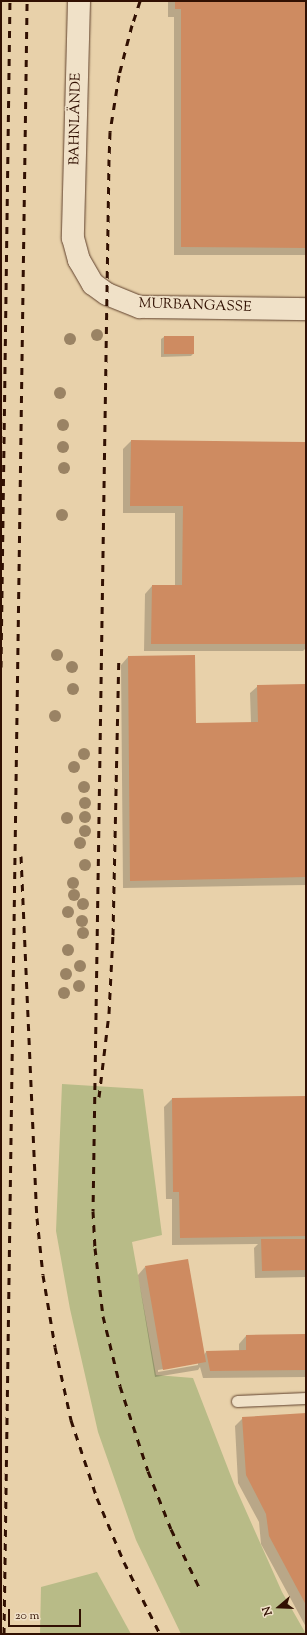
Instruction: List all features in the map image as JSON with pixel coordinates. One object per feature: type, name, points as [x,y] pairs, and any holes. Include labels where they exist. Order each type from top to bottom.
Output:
[{"type":"street","name":"BAHNLÄNDE","points":[[73,238],[79,1]]},
{"type":"street","name":"MURBANGASSE","points":[[73,238],[79,260],[93,284],[101,292],[140,307],[306,309]]},
{"type":"lane","points":[[237,1400],[306,1398]]},
{"type":"green space","points":[[62,1084],[143,1089],[162,1235],[132,1242],[156,1375],[193,1378],[234,1484],[282,1592],[306,1634],[181,1634],[136,1540],[98,1432],[70,1309],[56,1231]]},
{"type":"green space","points":[[97,1572],[131,1634],[40,1634],[41,1587]]},
{"type":"building","points":[[175,1],[306,1],[306,248],[181,247],[181,9],[175,9]]},
{"type":"building","points":[[164,336],[194,336],[194,354],[164,354]]},
{"type":"building","points":[[131,440],[306,442],[306,644],[151,644],[152,585],[182,585],[183,506],[130,506]]},
{"type":"building","points":[[195,655],[196,723],[258,722],[257,685],[306,684],[306,877],[130,881],[128,656]]},
{"type":"building","points":[[306,1096],[306,1236],[180,1238],[179,1192],[173,1192],[172,1098]]},
{"type":"building","points":[[261,1239],[306,1239],[306,1270],[262,1271]]},
{"type":"building","points":[[188,1259],[206,1362],[163,1370],[145,1266]]},
{"type":"building","points":[[306,1334],[306,1370],[210,1371],[206,1351],[246,1350],[246,1335]]},
{"type":"building","points":[[306,1413],[306,1605],[269,1536],[266,1514],[246,1475],[242,1417]]},
{"type":"railway","points":[[1,667],[10,1]]},
{"type":"railway","points":[[4,1634],[27,1]]},
{"type":"railway","points":[[140,1],[119,75],[110,132],[93,1211],[95,1248],[103,1316],[120,1386],[148,1471],[171,1529],[199,1587]]},
{"type":"railway","points":[[99,1097],[109,1013],[113,935],[119,660]]},
{"type":"railway","points":[[21,856],[37,1218],[43,1275],[55,1347],[71,1420],[97,1498],[124,1562],[160,1634]]}]
